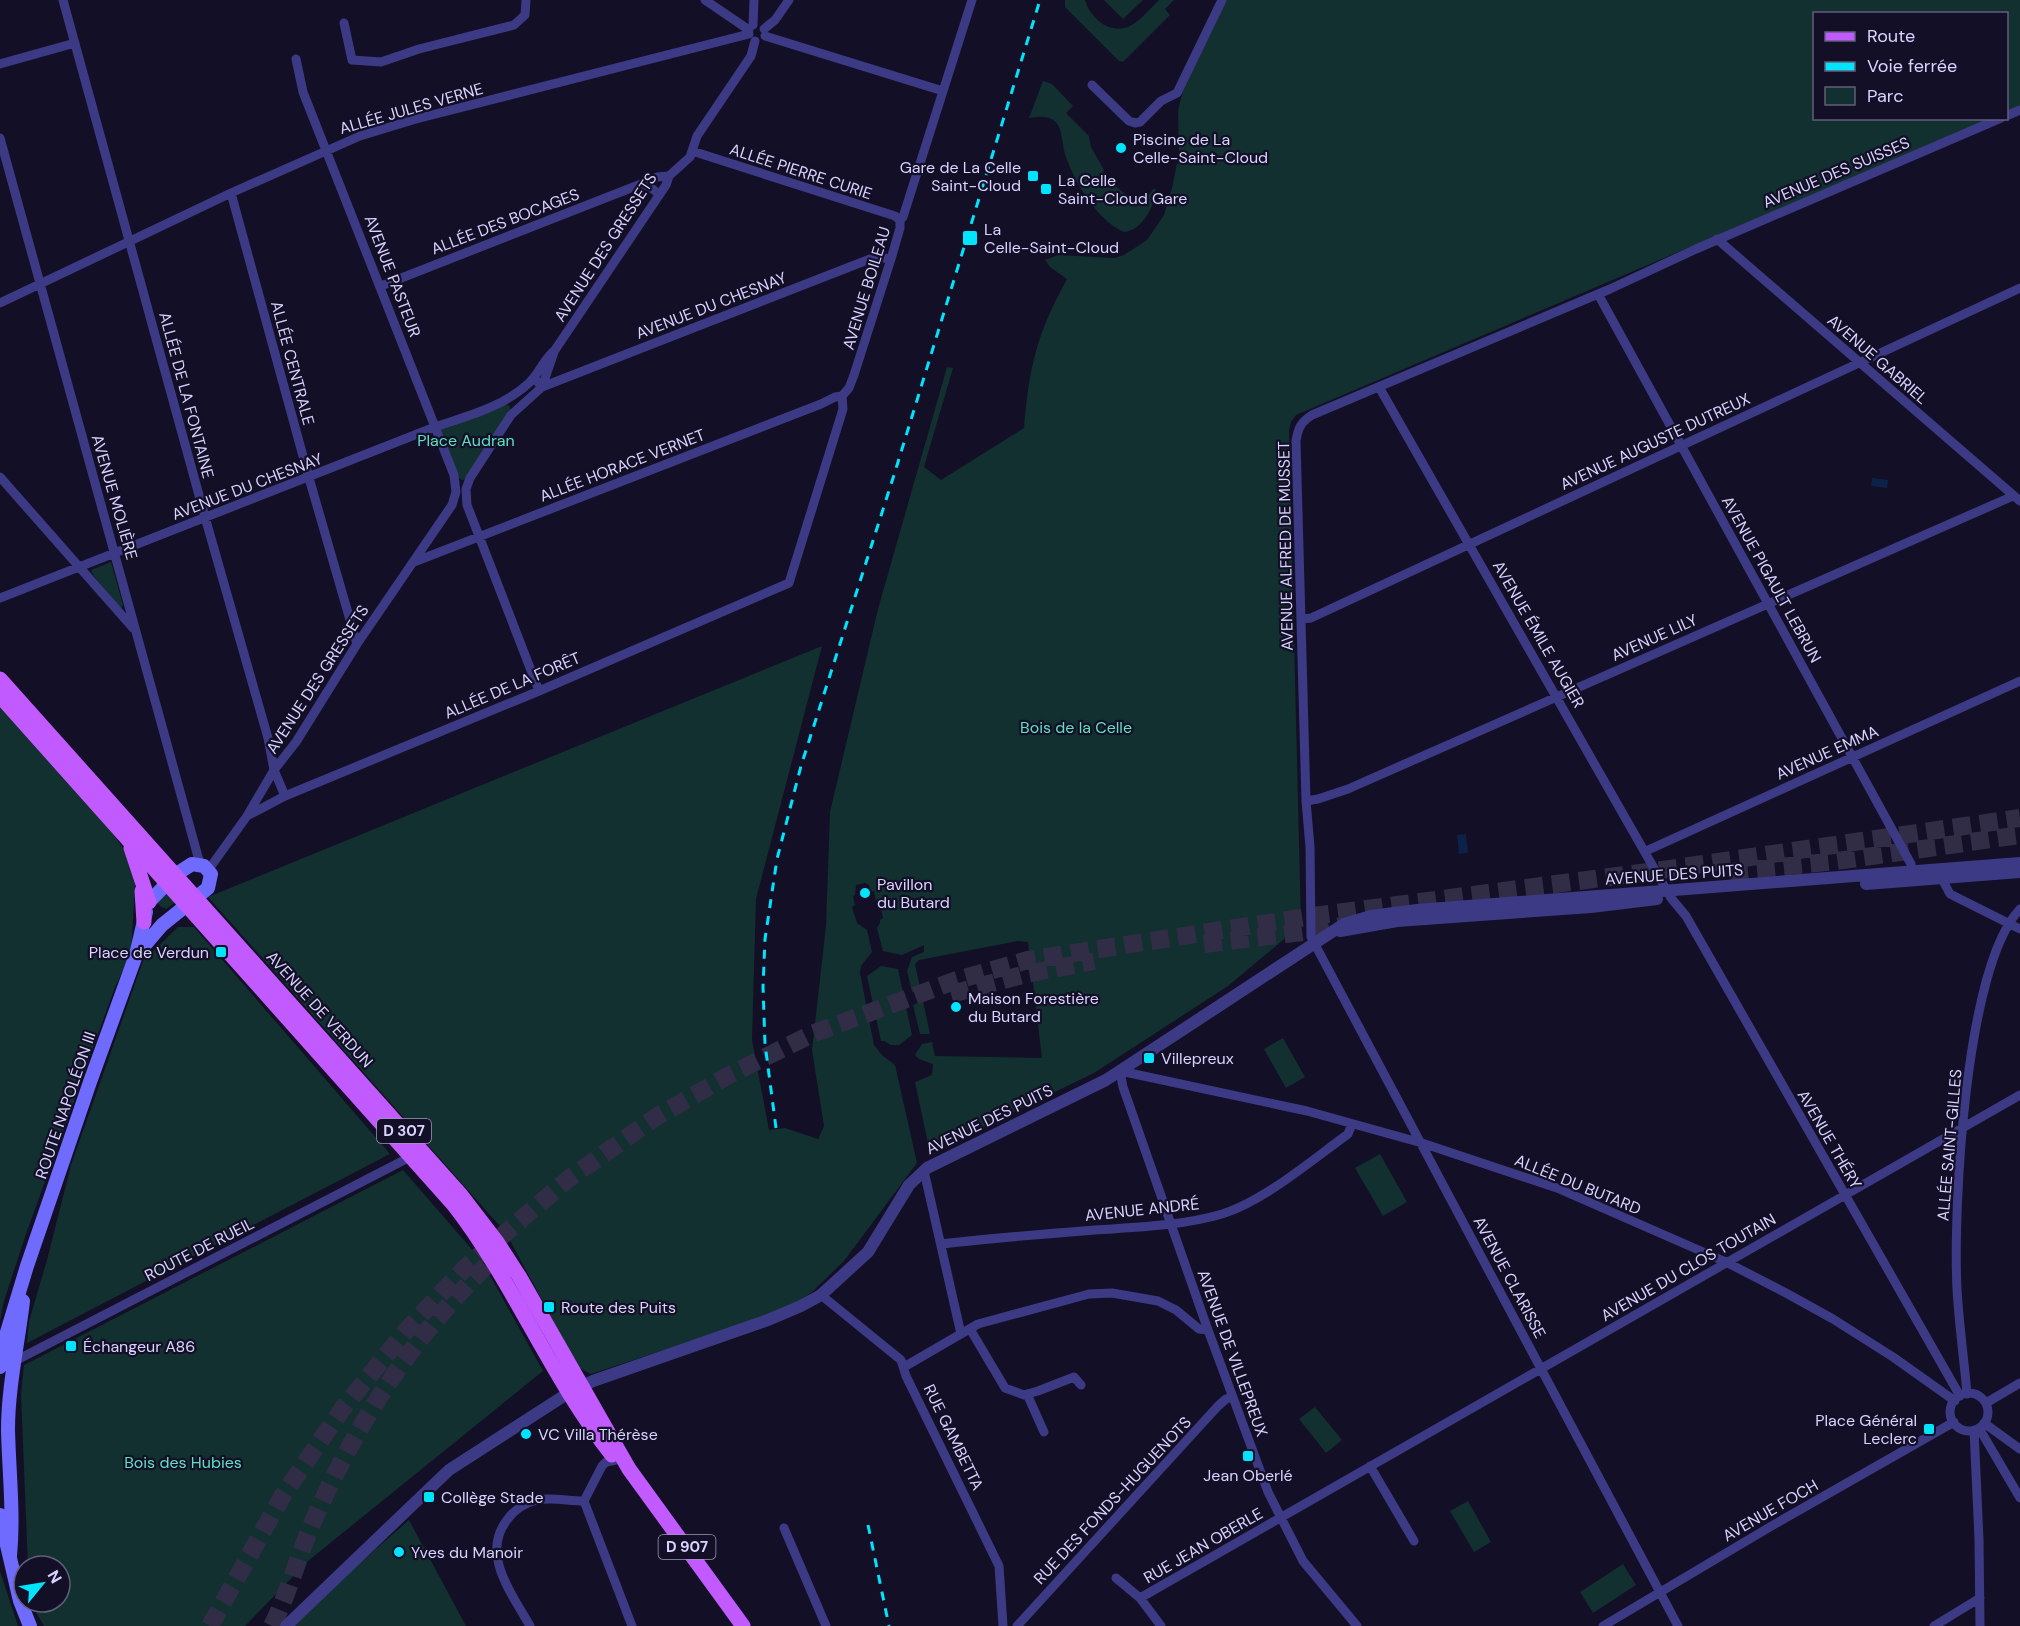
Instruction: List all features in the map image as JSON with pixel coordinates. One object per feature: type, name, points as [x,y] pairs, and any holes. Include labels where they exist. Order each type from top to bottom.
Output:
[{"type":"main road","name":"AVENUE DE VERDUN","points":[[0,679],[171,879],[461,1195],[497,1242],[519,1276],[575,1389]]},
{"type":"main road","name":"AVENUE DE VERDUN","points":[[0,696],[126,837],[171,879]]},
{"type":"main road","points":[[126,837],[149,902],[171,918]]},
{"type":"main road","points":[[149,902],[171,879],[192,864],[204,867],[211,879],[210,884],[192,902]]},
{"type":"main road","points":[[140,873],[144,922]]},
{"type":"main road","name":"ROUTE NAPOLÉON III","points":[[0,1367],[7,1332],[27,1266],[136,955],[149,902]]},
{"type":"main road","name":"AVENUE DE VERDUN","points":[[192,902],[471,1227],[575,1389]]},
{"type":"main road","name":"ROUTE NAPOLÉON III","points":[[136,955],[162,925],[192,902]]},
{"type":"main road","name":"ROUTE NAPOLÉON III","points":[[10,1556],[13,1527],[8,1429],[14,1361],[27,1266]]},
{"type":"main road","name":"D 907","points":[[575,1389],[599,1438],[616,1460],[629,1469]]},
{"type":"main road","name":"D 907","points":[[575,1389],[629,1469],[743,1626]]},
{"type":"main road","name":"ROUTE NAPOLÉON III","points":[[0,1515],[20,1601],[30,1626]]},
{"type":"street","name":"ALLÉE DE LA FONTAINE","points":[[63,0],[205,518],[268,738],[274,770],[285,796]]},
{"type":"street","points":[[344,23],[352,60],[381,62],[419,49],[514,25],[525,15],[526,0]]},
{"type":"street","points":[[705,0],[751,32]]},
{"type":"street","points":[[751,32],[754,0]]},
{"type":"street","points":[[764,32],[789,0]]},
{"type":"street","name":"AVENUE BOILEAU","points":[[789,583],[843,409],[842,396],[849,388],[854,375],[891,259],[900,220],[903,217],[972,0]]},
{"type":"street","points":[[1092,85],[1129,122],[1140,122],[1168,96],[1177,93],[1222,0]]},
{"type":"street","points":[[751,32],[758,24],[764,32],[942,91]]},
{"type":"street","name":"ALLÉE JULES VERNE","points":[[0,303],[129,240],[360,136],[416,119],[751,32],[759,41],[764,32]]},
{"type":"street","name":"AVENUE DES GRESSETS","points":[[479,537],[467,505],[466,489],[470,478],[511,415],[542,387],[555,350],[669,176],[689,158],[697,136],[751,56],[751,32]]},
{"type":"street","points":[[0,64],[75,43]]},
{"type":"street","name":"AVENUE PASTEUR","points":[[296,59],[303,92],[381,286],[456,483],[452,505]]},
{"type":"street","name":"AVENUE DES SUISSES","points":[[1717,239],[1996,120]]},
{"type":"street","name":"AVENUE MOLIÈRE","points":[[0,138],[116,553],[135,630],[204,867]]},
{"type":"street","name":"ALLÉE PIERRE CURIE","points":[[692,151],[895,216],[900,220]]},
{"type":"street","name":"ALLÉE DES BOCAGES","points":[[381,286],[657,177],[669,176]]},
{"type":"street","points":[[640,184],[650,186],[659,194]]},
{"type":"street","name":"ALLÉE CENTRALE","points":[[231,194],[357,644]]},
{"type":"street","name":"AVENUE ALFRED DE MUSSET","points":[[1313,943],[1310,932],[1310,847],[1306,801],[1296,441],[1299,426],[1312,415],[1598,294],[1717,239]]},
{"type":"street","name":"AVENUE GABRIEL","points":[[1717,239],[2017,497]]},
{"type":"street","name":"AVENUE DU CHESNAY","points":[[542,387],[875,257],[891,259]]},
{"type":"street","name":"AVENUE AUGUSTE DUTREUX","points":[[1302,619],[1311,618],[2020,288]]},
{"type":"street","name":"AVENUE PIGAULT LEBRUN","points":[[1598,294],[1911,864],[1912,876]]},
{"type":"street","name":"AVENUE DES GRESSETS","points":[[530,382],[555,350]]},
{"type":"street","points":[[530,382],[542,387]]},
{"type":"street","name":"AVENUE DU CHESNAY","points":[[0,598],[504,401],[530,382]]},
{"type":"street","name":"AVENUE ÉMILE AUGIER","points":[[1379,387],[1670,894]]},
{"type":"street","name":"ALLÉE HORACE VERNET","points":[[413,563],[834,397],[842,396]]},
{"type":"street","points":[[504,401],[510,407],[511,415]]},
{"type":"street","points":[[0,477],[135,630]]},
{"type":"street","name":"AVENUE LILY","points":[[1306,801],[1348,789],[1768,603],[2017,497]]},
{"type":"street","name":"AVENUE DES GRESSETS","points":[[204,867],[247,816],[274,770],[296,741],[357,644],[452,505]]},
{"type":"street","points":[[479,537],[539,691]]},
{"type":"street","name":"ALLÉE DE LA FORÊT","points":[[247,816],[285,796],[539,691],[789,583]]},
{"type":"street","name":"AVENUE EMMA","points":[[1646,851],[2020,681]]},
{"type":"street","name":"AVENUE DES PUITS","points":[[1912,876],[1941,879],[2003,869],[2020,863]]},
{"type":"street","name":"AVENUE DES PUITS","points":[[286,1626],[449,1470],[575,1389],[768,1320],[821,1295],[868,1252],[909,1185],[934,1163],[1089,1090],[1344,924],[1387,914],[2003,869],[2020,872]]},
{"type":"street","points":[[1941,879],[1950,894],[2020,929]]},
{"type":"street","name":"AVENUE THÉRY","points":[[1670,894],[1690,924],[1961,1397]]},
{"type":"street","name":"ALLÉE SAINT-GILLES","points":[[1961,1397],[1957,1289],[1958,1206],[1963,1127],[1971,1060],[1987,976],[2000,941],[2020,909]]},
{"type":"street","name":"AVENUE CLARISSE","points":[[1313,943],[1422,1143],[1678,1626]]},
{"type":"street","name":"ALLÉE DU BUTARD","points":[[1120,1071],[1307,1111],[1422,1143],[1557,1188],[1726,1262],[1833,1319],[1961,1397]]},
{"type":"street","name":"AVENUE DE VILLEPREUX","points":[[1120,1071],[1123,1087],[1208,1330],[1268,1492],[1303,1561],[1357,1626]]},
{"type":"street","name":"AVENUE DU CLOS TOUTAIN","points":[[1281,1517],[2020,1095]]},
{"type":"street","name":"AVENUE ANDRÉ","points":[[941,1244],[1023,1235],[1172,1224],[1222,1214],[1255,1199],[1348,1134],[1352,1124]]},
{"type":"street","name":"ROUTE DE RUEIL","points":[[0,1367],[412,1156]]},
{"type":"street","points":[[924,1171],[941,1244],[966,1331],[1005,1388],[1024,1395],[1074,1377],[1081,1385]]},
{"type":"street","points":[[904,1366],[978,1324],[1089,1294],[1112,1293],[1158,1301],[1176,1310],[1199,1329],[1208,1330]]},
{"type":"street","name":"RUE GAMBETTA","points":[[821,1295],[901,1360],[906,1376],[999,1566],[1003,1626]]},
{"type":"street","points":[[1986,1403],[2020,1383]]},
{"type":"street","points":[[1027,1394],[1044,1432]]},
{"type":"street","points":[[1980,1626],[1979,1427],[1988,1414],[1986,1403],[1976,1395],[1961,1397],[1951,1412],[1954,1422],[1962,1430],[1979,1427],[2020,1449]]},
{"type":"street","name":"RUE DES FONDS-HUGUENOTS","points":[[1017,1626],[1218,1406],[1226,1399],[1233,1397]]},
{"type":"street","name":"AVENUE FOCH","points":[[1603,1626],[1954,1422]]},
{"type":"street","points":[[1979,1427],[2020,1498]]},
{"type":"street","points":[[616,1460],[606,1462],[602,1466],[584,1501],[632,1626]]},
{"type":"street","points":[[1370,1466],[1414,1541]]},
{"type":"street","points":[[530,1626],[497,1562],[497,1541],[500,1531],[508,1517],[528,1503],[551,1499],[584,1501]]},
{"type":"street","name":"RUE JEAN OBERLE","points":[[1140,1598],[1281,1517]]},
{"type":"street","points":[[784,1528],[825,1626]]},
{"type":"street","points":[[1116,1578],[1140,1598],[1161,1626]]},
{"type":"street","points":[[1934,1626],[1980,1598]]},
{"type":"green space","points":[[1065,0],[1085,0],[1088,8],[1098,20],[1112,28],[1120,29],[1135,23],[1159,0],[1174,0],[1165,9],[1170,15],[1123,62],[1119,61],[1065,7]]},
{"type":"green space","points":[[1104,0],[1143,0],[1123,19]]},
{"type":"green space","name":"Bois de la Celle","points":[[1224,0],[2020,0],[2020,106],[2008,111],[2008,12],[1813,12],[1813,120],[1988,120],[1296,415],[1289,430],[1301,925],[1228,986],[1094,1073],[930,1153],[915,1082],[932,1075],[933,1064],[915,1055],[922,1044],[932,1042],[935,1056],[1042,1058],[1028,942],[1018,941],[919,960],[915,964],[921,992],[912,992],[907,971],[912,957],[924,952],[924,945],[902,955],[883,951],[877,928],[883,918],[879,901],[876,901],[874,891],[870,892],[869,885],[865,883],[856,885],[853,896],[855,905],[852,907],[857,923],[867,930],[872,952],[861,966],[860,973],[874,1045],[895,1065],[917,1163],[844,1261],[798,1302],[757,1319],[591,1374],[578,1367],[506,1233],[208,897],[822,646],[756,899],[752,1040],[769,1130],[785,1128],[818,1139],[824,1126],[812,1050],[826,926],[830,812],[878,609],[947,367],[953,368],[924,467],[941,480],[1024,428],[1036,351],[1048,316],[1067,279],[1050,267],[1045,260],[1058,255],[1114,258],[1124,255],[1147,240],[1164,215],[1179,154],[1178,111],[1185,82]]},
{"type":"green space","points":[[1043,81],[1052,84],[1073,106],[1066,113],[1089,136],[1091,147],[1103,172],[1117,187],[1130,199],[1136,198],[1138,202],[1148,196],[1154,188],[1157,192],[1146,217],[1130,231],[1124,232],[1114,227],[1081,189],[1070,167],[1058,125],[1049,118],[1029,118]]},
{"type":"green space","name":"Place Audran","points":[[504,401],[510,407],[511,415],[470,478],[462,480],[454,475],[435,427]]},
{"type":"green space","points":[[111,562],[123,605],[121,609],[91,570]]},
{"type":"green space","points":[[0,706],[104,821],[136,867],[131,953],[115,987],[25,1237],[4,1301],[0,1321]]},
{"type":"green space","points":[[167,891],[177,901],[166,909],[156,901]]},
{"type":"green space","points":[[178,927],[194,927],[390,1154],[27,1343],[29,1321],[71,1165],[143,961]]},
{"type":"green space","points":[[881,966],[898,969],[912,1035],[899,1045],[881,1041],[867,976]]},
{"type":"green space","points":[[923,1001],[930,1034],[920,1034],[913,1005]]},
{"type":"green space","points":[[1283,1038],[1305,1077],[1286,1088],[1264,1049]]},
{"type":"green space","points":[[1380,1154],[1407,1202],[1383,1216],[1355,1168]]},
{"type":"green space","name":"Bois des Hubies","points":[[403,1170],[482,1261],[543,1371],[308,1561],[245,1626],[44,1626],[37,1614],[72,1614],[72,1554],[28,1554],[21,1395],[24,1365]]},
{"type":"green space","points":[[1315,1407],[1342,1440],[1326,1453],[1299,1419]]},
{"type":"green space","points":[[1468,1501],[1491,1542],[1474,1552],[1450,1511]]},
{"type":"green space","name":"Yves du Manoir","points":[[409,1520],[466,1626],[293,1626],[336,1584]]},
{"type":"green space","points":[[1623,1564],[1636,1585],[1593,1613],[1580,1592]]},
{"type":"green space","points":[[0,1571],[12,1614],[14,1614],[18,1626],[0,1626]]},
{"type":"water","points":[[1872,478],[1888,480],[1887,488],[1871,486]]},
{"type":"water","points":[[1466,834],[1468,853],[1459,854],[1457,835]]},
{"type":"tunnel","points":[[210,1626],[283,1495],[343,1408],[405,1332],[466,1267],[567,1180],[656,1117],[731,1074],[812,1034],[957,980],[1028,960],[1313,916],[1655,871],[2020,818]]},
{"type":"tunnel","points":[[1730,872],[1837,861],[2020,835]]},
{"type":"tunnel","points":[[1204,944],[1349,925]]},
{"type":"tunnel","points":[[951,994],[1026,974],[1094,961]]},
{"type":"tunnel","points":[[272,1626],[312,1524],[349,1447],[371,1411],[418,1342],[473,1279],[504,1249]]},
{"type":"railway","points":[[776,1128],[765,1044],[763,987],[765,939],[777,859],[801,766],[894,475],[1040,0]]},
{"type":"railway","points":[[868,1525],[889,1626]]},
{"type":"place","name":"Piscine de La Celle-Saint-Cloud","points":[[1121,148]]},
{"type":"place","name":"Gare de La Celle Saint-Cloud","points":[[1033,176]]},
{"type":"place","name":"La Celle Saint-Cloud Gare","points":[[1046,189]]},
{"type":"place","name":"La Celle-Saint-Cloud","points":[[970,238]]},
{"type":"place","name":"Pavillon du Butard","points":[[865,893]]},
{"type":"place","name":"Place de Verdun","points":[[221,952]]},
{"type":"place","name":"Maison Forestière du Butard","points":[[956,1007]]},
{"type":"place","name":"Villepreux","points":[[1149,1058]]},
{"type":"place","name":"Route des Puits","points":[[549,1307]]},
{"type":"place","name":"Échangeur A86","points":[[71,1346]]},
{"type":"place","name":"Place Général Leclerc","points":[[1929,1429]]},
{"type":"place","name":"VC Villa Thérèse","points":[[526,1434]]},
{"type":"place","name":"Jean Oberlé","points":[[1248,1456]]},
{"type":"place","name":"Collège Stade","points":[[429,1497]]},
{"type":"place","name":"Yves du Manoir","points":[[399,1552]]}]
